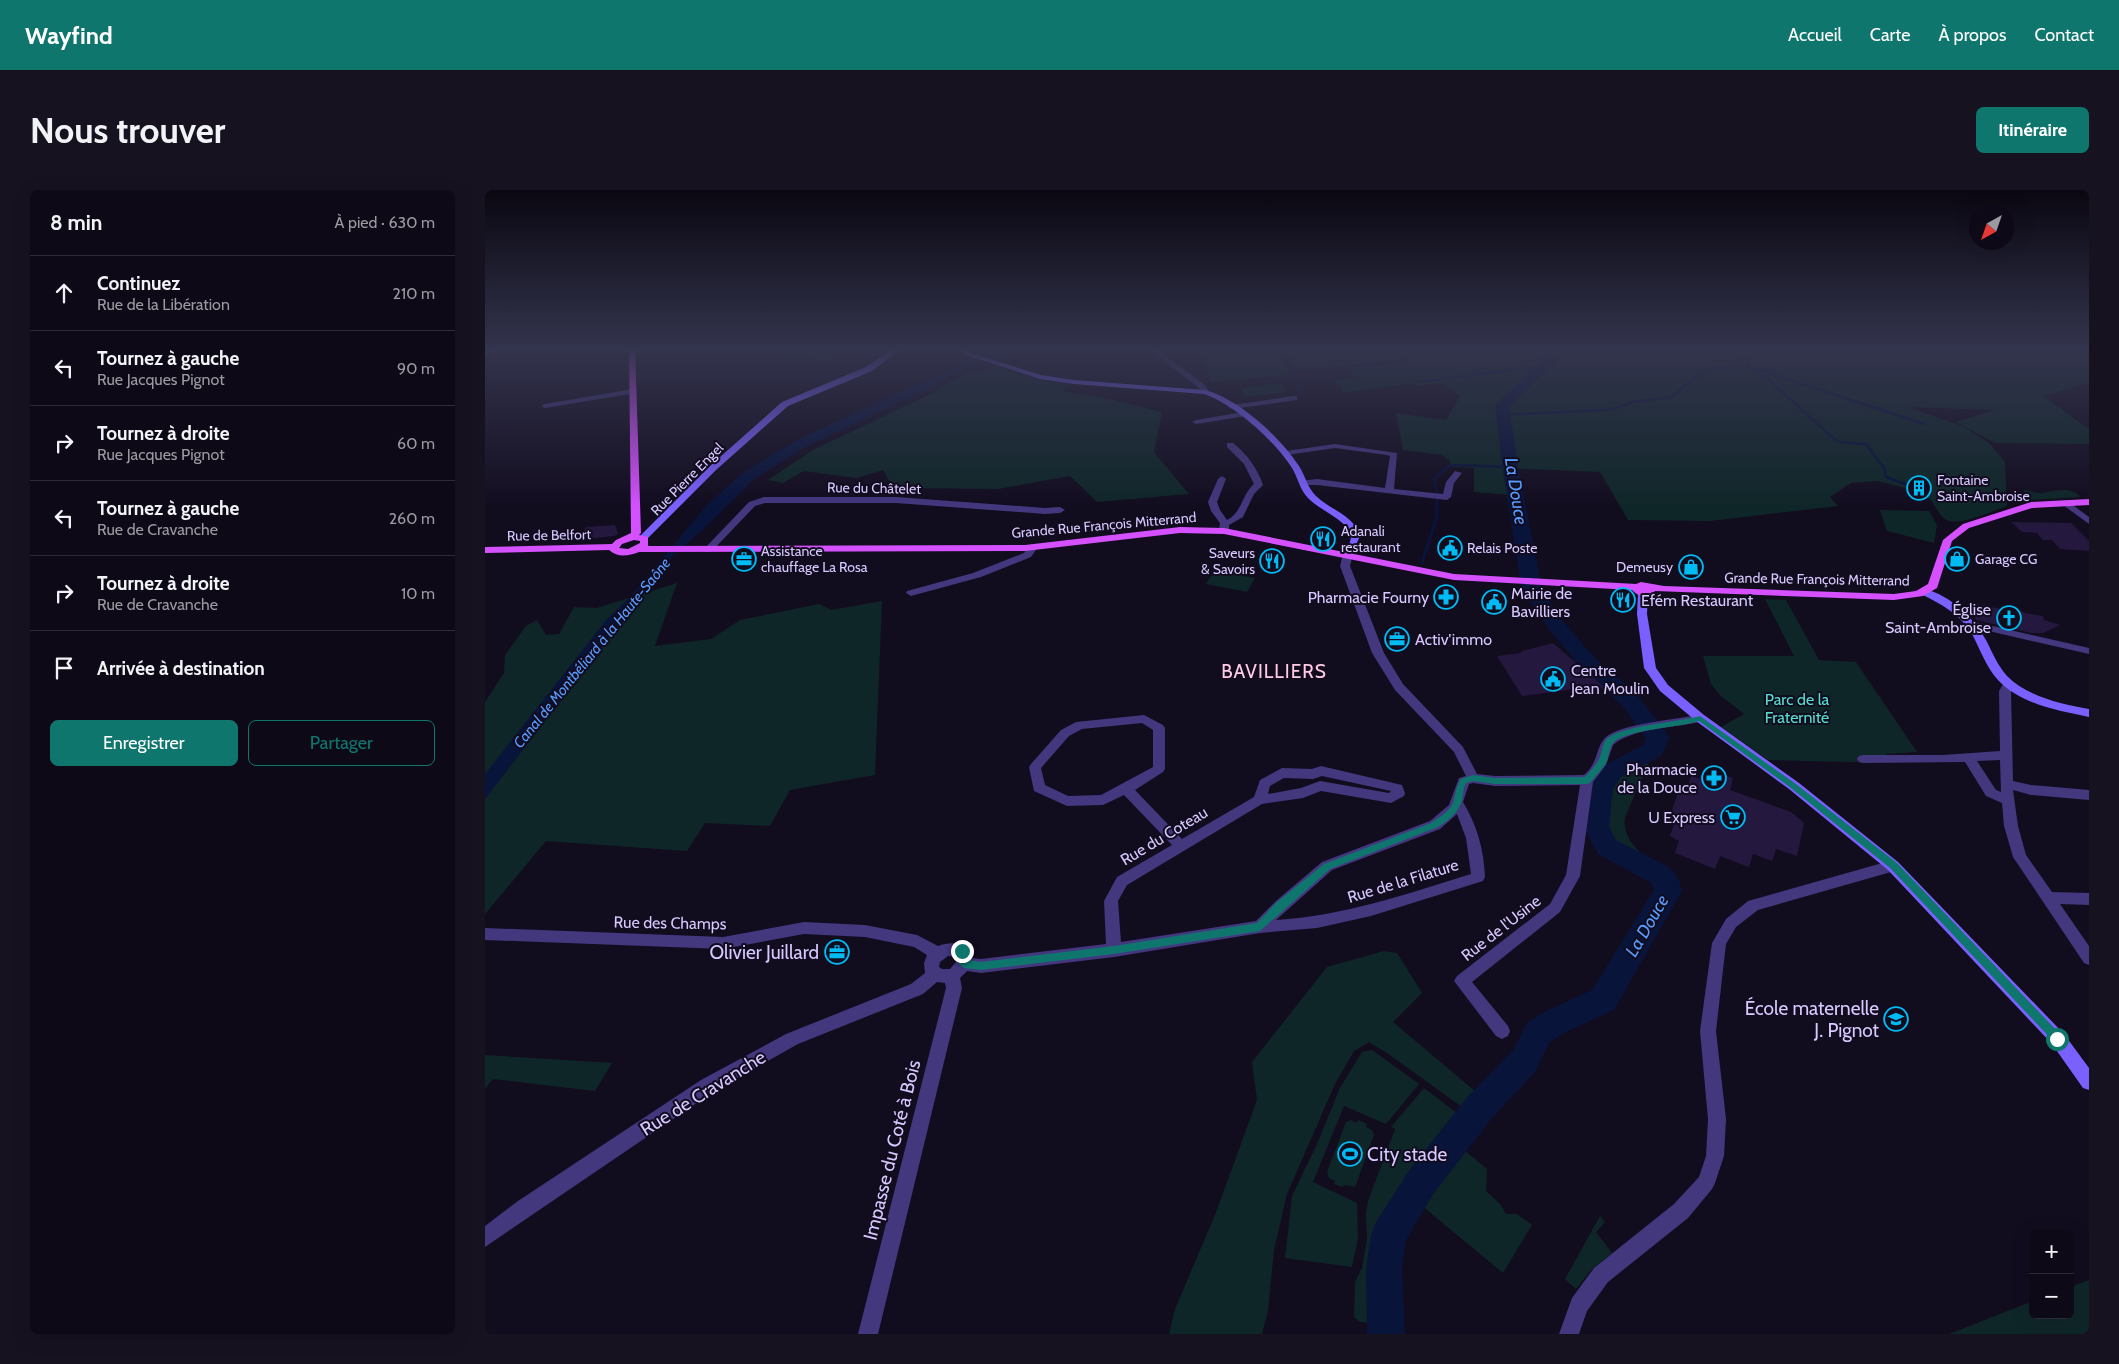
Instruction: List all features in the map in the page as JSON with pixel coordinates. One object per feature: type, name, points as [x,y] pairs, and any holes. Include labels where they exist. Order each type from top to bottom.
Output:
[{"type":"main road","points":[[633,400],[636,533],[638,538]]},
{"type":"main road","name":"Grande Rue François Mitterrand","points":[[639,548],[708,550],[1033,547],[1180,530],[1225,527],[1437,574],[1643,590],[1894,597],[1925,592],[1933,586],[1948,540],[1957,531],[1966,526],[2039,504],[2089,502]]},
{"type":"main road","points":[[613,547],[619,542],[638,538],[646,541],[639,548]]},
{"type":"main road","name":"Rue de Belfort","points":[[485,550],[613,547],[618,553],[639,548]]},
{"type":"street","points":[[545,406],[578,400]]},
{"type":"street","name":"Rue Pierre Engel","points":[[638,538],[657,526],[713,468],[791,400]]},
{"type":"street","points":[[1222,400],[1233,406],[1266,431],[1286,453],[1311,496],[1351,525],[1356,535],[1345,566],[1378,653],[1406,695],[1459,750],[1473,778]]},
{"type":"street","points":[[1233,406],[1276,400]]},
{"type":"street","points":[[1196,422],[1243,414]]},
{"type":"street","points":[[1222,480],[1211,501],[1212,508],[1225,527],[1235,521],[1241,514],[1250,493],[1259,485],[1255,473],[1243,454],[1230,445]]},
{"type":"street","points":[[1286,453],[1331,447],[1389,452],[1393,455],[1389,491]]},
{"type":"street","points":[[1303,483],[1317,482],[1442,498],[1447,497],[1451,482],[1458,473]]},
{"type":"street","name":"Rue du Châtelet","points":[[708,550],[752,504],[764,500],[896,500],[1045,511],[1060,510]]},
{"type":"street","points":[[2067,502],[2089,521]]},
{"type":"street","points":[[911,593],[977,575],[1029,555],[1033,547]]},
{"type":"street","points":[[1643,590],[1642,614],[1650,668],[1664,688],[1700,718],[1793,786],[1893,866],[2057,1039],[2089,1082]]},
{"type":"street","points":[[1925,592],[1951,606],[1971,624],[1997,670],[2009,684],[2041,700],[2089,713]]},
{"type":"street","points":[[1971,624],[2089,651]]},
{"type":"street","points":[[2009,684],[2005,691],[2008,800],[2011,826],[2020,858],[2089,958]]},
{"type":"street","points":[[1144,718],[1159,728],[1159,769],[1126,790],[1103,800],[1067,801],[1039,788],[1035,767],[1065,733],[1081,725],[1144,718]]},
{"type":"street","points":[[950,971],[1114,950],[1260,927],[1281,905],[1327,866],[1435,825],[1447,817],[1457,803],[1459,788],[1463,781],[1473,778],[1495,781],[1587,780],[1602,762],[1609,742],[1618,735],[1687,723],[1700,718]]},
{"type":"street","points":[[1863,759],[2007,755]]},
{"type":"street","points":[[1968,757],[1991,793],[2008,800]]},
{"type":"street","name":"Rue du Coteau","points":[[1114,950],[1111,901],[1122,881],[1259,800],[1303,793],[1321,786],[1391,798],[1399,793],[1397,788],[1321,771],[1313,774],[1282,773],[1265,783],[1259,800]]},
{"type":"street","name":"Rue de l'Usine","points":[[1502,1032],[1462,981],[1555,908],[1573,876],[1587,780]]},
{"type":"street","points":[[2008,784],[2031,790],[2089,795]]},
{"type":"street","points":[[1126,790],[1181,846]]},
{"type":"street","name":"Rue de la Filature","points":[[1260,927],[1331,920],[1377,910],[1478,876],[1478,865],[1467,823],[1457,803]]},
{"type":"street","points":[[1569,1334],[1579,1305],[1601,1275],[1681,1211],[1706,1183],[1715,1156],[1717,1119],[1708,1031],[1719,942],[1731,923],[1753,905],[1893,866]]},
{"type":"street","points":[[2048,898],[2089,899]]},
{"type":"street","name":"Rue des Champs","points":[[485,934],[723,943],[804,928],[865,931],[917,941],[937,954]]},
{"type":"street","points":[[937,954],[947,949],[958,949],[964,955],[950,971]]},
{"type":"street","name":"Impasse du Coté à Bois","points":[[868,1334],[954,988],[950,971],[931,967],[931,963],[937,954]]},
{"type":"street","name":"Rue de Cravanche","points":[[485,1238],[525,1208],[707,1086],[792,1039],[917,989],[950,971]]},
{"type":"green space","points":[[917,400],[1115,400],[1162,412],[1154,452],[1189,494],[1097,502],[1070,476],[998,489],[893,488],[883,470],[856,478],[804,471],[783,483],[768,480],[813,450]]},
{"type":"green space","points":[[1457,400],[2049,400],[2089,429],[2089,444],[1995,443],[1956,422],[1994,410],[1908,407],[1964,427],[1989,443],[2005,462],[2007,506],[1968,520],[1952,522],[1942,516],[1930,499],[1920,497],[1909,489],[1878,481],[1851,483],[1830,497],[1838,506],[1710,521],[1628,520],[1600,472],[1505,468],[1511,495],[1474,492],[1474,468],[1450,467],[1450,461],[1442,455],[1403,450],[1396,413],[1446,420]]},
{"type":"green space","points":[[2024,490],[2041,493],[2068,490],[2080,497],[2028,500],[2023,498]]},
{"type":"green space","points":[[1880,510],[1929,511],[1937,525],[1934,543],[1887,531]]},
{"type":"green space","points":[[1214,571],[1255,578],[1247,592],[1206,584]]},
{"type":"green space","points":[[677,583],[655,646],[711,639],[740,620],[819,604],[831,610],[882,601],[875,775],[790,790],[770,826],[705,823],[687,851],[546,841],[485,914],[485,702],[504,673],[505,655],[526,626],[537,620],[546,635],[559,634],[574,607],[597,608]]},
{"type":"green space","name":"Parc de la Fraternité","points":[[1765,599],[1786,600],[1819,660],[1856,662],[1917,752],[1886,754],[1889,761],[1768,760],[1721,727],[1744,714],[1721,696],[1711,684],[1703,656],[1794,656]]},
{"type":"green space","points":[[1643,761],[1649,762],[1625,817],[1626,833],[1634,846],[1658,868],[1617,849],[1603,830],[1604,805],[1608,787],[1620,774]]},
{"type":"green space","points":[[1384,951],[1397,953],[1422,993],[1393,1022],[1482,1097],[1469,1112],[1369,1042],[1354,1051],[1335,1084],[1287,1194],[1274,1250],[1268,1311],[1262,1334],[1169,1334],[1175,1309],[1215,1215],[1257,1100],[1252,1062],[1327,967]]},
{"type":"green space","points":[[1372,1050],[1419,1084],[1386,1124],[1344,1106],[1313,1182],[1357,1203],[1358,1238],[1352,1267],[1285,1258],[1292,1196],[1317,1144],[1340,1088],[1362,1052]]},
{"type":"green space","points":[[485,1055],[612,1063],[595,1091],[493,1079],[485,1089]]},
{"type":"green space","points":[[1424,1088],[1465,1119],[1419,1179],[1387,1234],[1382,1267],[1383,1324],[1360,1322],[1354,1317],[1355,1282],[1362,1268],[1367,1240],[1366,1213],[1368,1201],[1395,1129],[1391,1127]]},
{"type":"green space","name":"City stade","points":[[1351,1120],[1357,1123],[1358,1120],[1367,1124],[1366,1127],[1372,1130],[1374,1135],[1355,1187],[1344,1185],[1343,1187],[1334,1184],[1335,1181],[1329,1178],[1327,1172],[1346,1122]]},
{"type":"green space","points":[[1464,1150],[1487,1169],[1486,1191],[1500,1204],[1506,1214],[1517,1214],[1532,1225],[1503,1273],[1421,1205]]},
{"type":"green space","points":[[1600,1216],[1605,1222],[1596,1232],[1612,1253],[1591,1270],[1576,1289],[1565,1279]]},
{"type":"green space","points":[[2089,1280],[2089,1334],[1949,1334],[2029,1303],[2029,1319],[2074,1319],[2074,1286]]},
{"type":"water","name":"Canal de Montbéliard à la Haute-Saône","points":[[882,400],[904,400],[804,448],[755,478],[708,525],[673,556],[485,799],[485,774],[607,619],[629,598],[706,506],[741,474],[797,440]]},
{"type":"building","points":[[2011,522],[2071,523],[2089,541],[2089,551],[2060,549],[2052,540],[2043,540],[2037,533],[2022,532]]},
{"type":"building","points":[[615,525],[618,534],[614,536],[576,540],[586,527]]},
{"type":"building","name":"Église Saint-Ambroise","points":[[1970,603],[2006,610],[2015,608],[2025,613],[2043,616],[2044,620],[2060,625],[2043,633],[2031,633],[1976,620]]},
{"type":"building","name":"Centre Jean Moulin","points":[[1553,643],[1605,688],[1583,691],[1581,688],[1522,696],[1497,656],[1521,653],[1522,651]]},
{"type":"building","name":"U Express","points":[[1704,768],[1733,778],[1730,790],[1791,812],[1804,823],[1797,856],[1776,849],[1772,861],[1753,854],[1749,867],[1720,856],[1715,869],[1675,853],[1679,841],[1670,836],[1674,824],[1668,821],[1681,785],[1687,788],[1691,776],[1700,779]]},
{"type":"waterway","name":"La Douce","points":[[1386,1334],[1384,1269],[1389,1235],[1422,1181],[1481,1106],[1524,1061],[1538,1033],[1555,1022],[1603,1000],[1668,891],[1667,882],[1660,875],[1607,847],[1596,826],[1601,788],[1613,771],[1653,750],[1658,737],[1630,701],[1587,662],[1556,625],[1532,590],[1511,472],[1502,406],[1508,400]]},
{"type":"waterway","points":[[1503,415],[1602,410],[1645,400]]},
{"type":"waterway","points":[[1791,400],[1834,439],[1840,442],[1866,444],[1884,468],[1886,477],[1916,488]]},
{"type":"waterway","points":[[1852,400],[1924,424]]},
{"type":"waterway","points":[[1437,494],[1434,479],[1450,465],[1510,467]]},
{"type":"waterway","points":[[1422,563],[1437,516],[1437,499]]},
{"type":"place","name":"Fontaine Saint-Ambroise","points":[[1919,488]]},
{"type":"place","name":"Adanali restaurant","points":[[1323,539]]},
{"type":"place","name":"Relais Poste","points":[[1450,548]]},
{"type":"place","name":"Assistance chauffage La Rosa","points":[[744,559]]},
{"type":"place","name":"Garage CG","points":[[1957,559]]},
{"type":"place","name":"Saveurs & Savoirs","points":[[1272,561]]},
{"type":"place","name":"Demeusy","points":[[1691,567]]},
{"type":"place","name":"Pharmacie Fourny","points":[[1446,597]]},
{"type":"place","name":"Efém Restaurant","points":[[1623,600]]},
{"type":"place","name":"Mairie de Bavilliers","points":[[1494,602]]},
{"type":"place","name":"Église Saint-Ambroise","points":[[2009,618]]},
{"type":"place","name":"Activ'immo","points":[[1397,639]]},
{"type":"place","name":"Centre Jean Moulin","points":[[1553,679]]},
{"type":"place","name":"Pharmacie de la Douce","points":[[1714,778]]},
{"type":"place","name":"U Express","points":[[1733,817]]},
{"type":"place","name":"Olivier Juillard","points":[[837,952]]},
{"type":"place","name":"École maternelle J. Pignot","points":[[1896,1019]]},
{"type":"place","name":"City stade","points":[[1350,1154]]},
{"type":"district","name":"BAVILLIERS","points":[[1274,671]]},
{"type":"route","points":[[962,951],[965,959],[964,964],[981,966],[1114,950],[1260,927],[1281,905],[1327,866],[1435,825],[1447,817],[1457,803],[1459,788],[1463,781],[1473,778],[1495,781],[1587,780],[1595,773],[1602,762],[1609,742],[1618,735],[1670,724],[1687,723],[1700,718],[1793,786],[1893,866],[2057,1039]]}]
